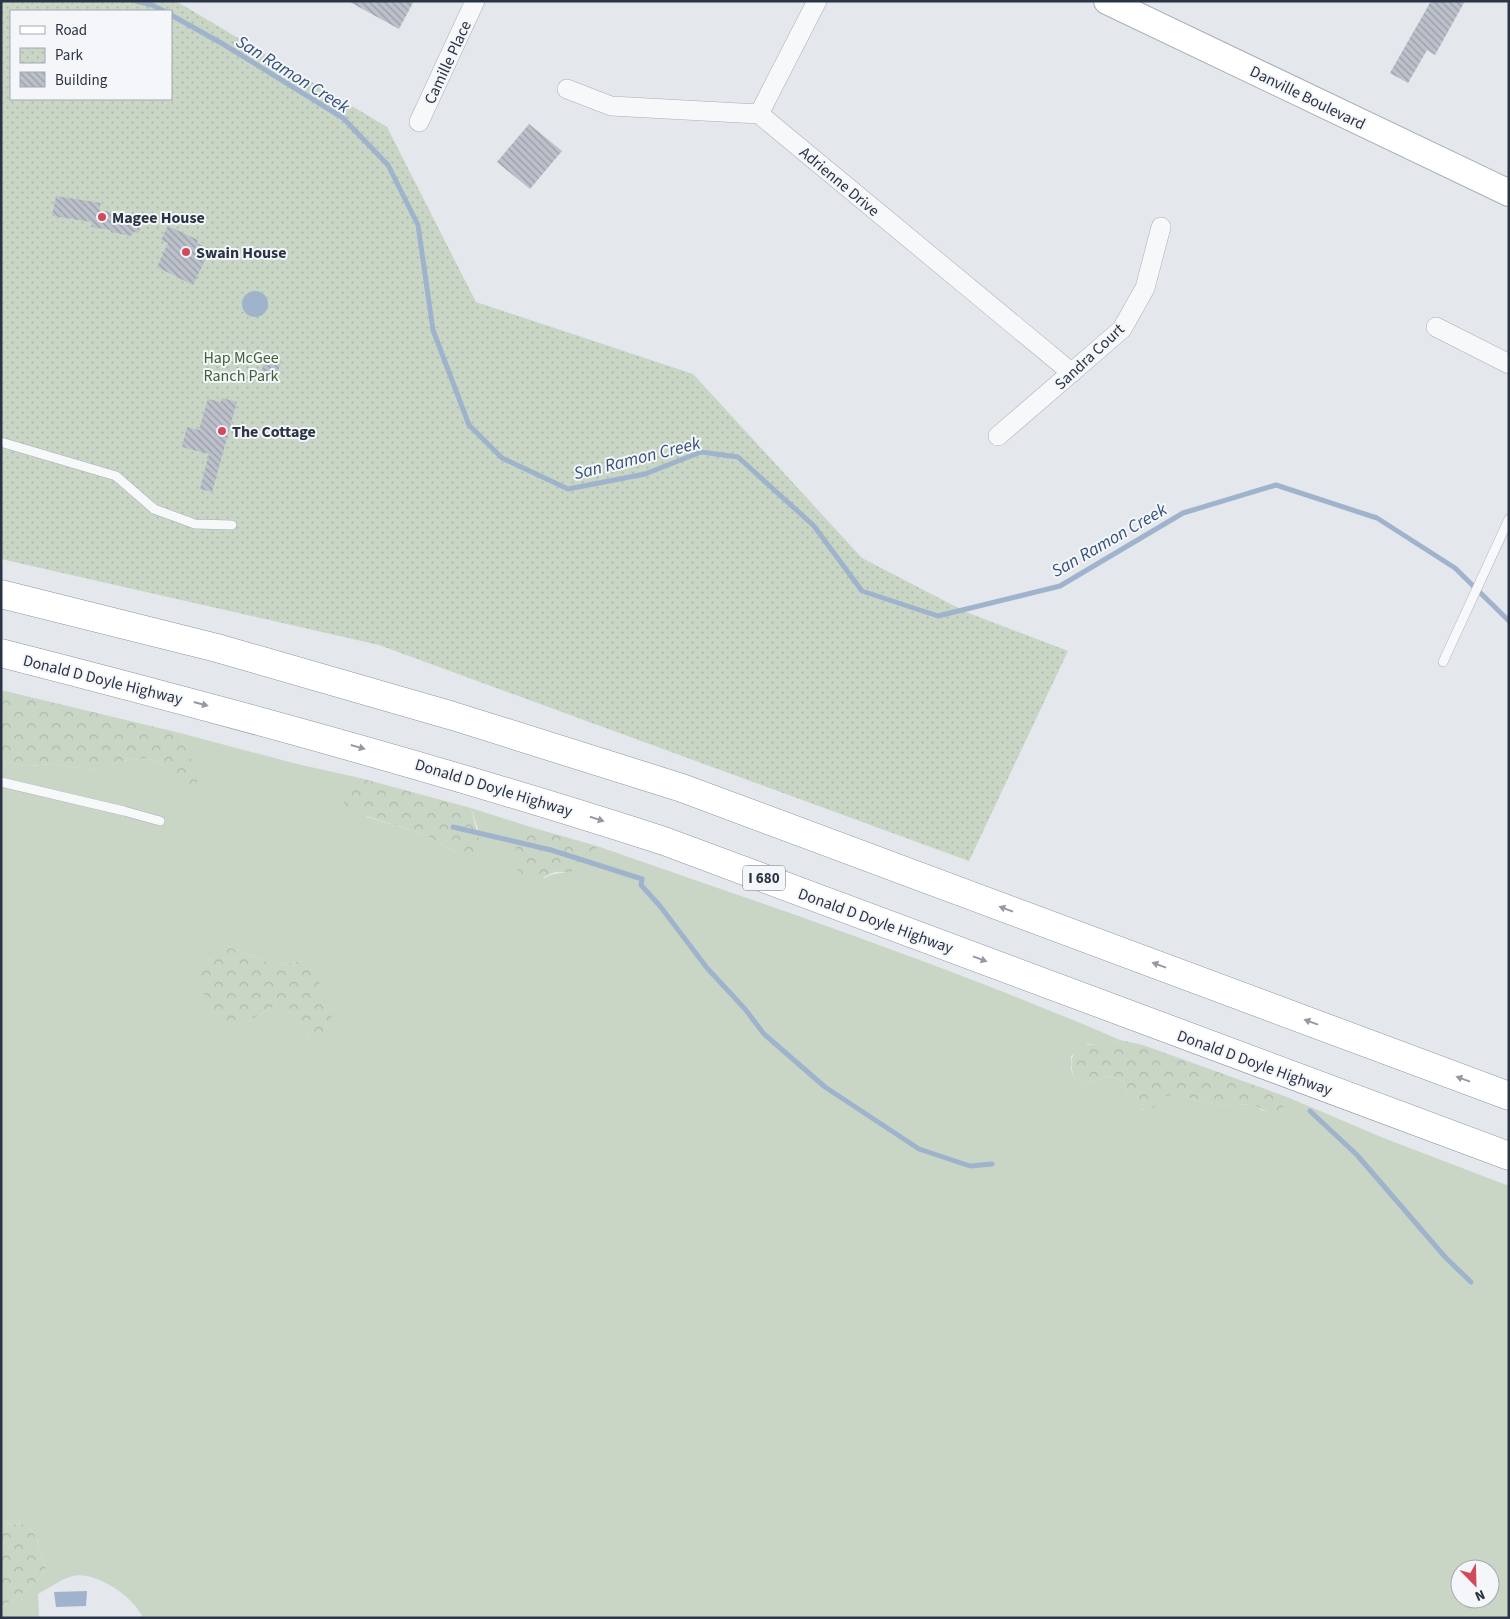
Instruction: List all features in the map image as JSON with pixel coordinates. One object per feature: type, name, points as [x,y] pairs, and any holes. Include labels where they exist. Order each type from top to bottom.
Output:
[{"type":"highway","points":[[1,594],[217,648],[453,716],[682,788],[1509,1096]]},
{"type":"highway","name":"Donald D Doyle Highway","points":[[1,653],[325,738],[555,805],[664,841],[1509,1156]]},
{"type":"main road","name":"Danville Boulevard","points":[[1107,1],[1509,193]]},
{"type":"street","name":"Camille Place","points":[[419,122],[475,1]]},
{"type":"street","points":[[567,89],[611,106],[759,114],[817,1]]},
{"type":"street","name":"Adrienne Drive","points":[[759,114],[1072,373]]},
{"type":"street","name":"Sandra Court","points":[[998,436],[1122,329],[1145,288],[1161,227]]},
{"type":"street","points":[[1436,327],[1509,364]]},
{"type":"lane","points":[[1,442],[116,476],[154,509],[195,524],[232,525]]},
{"type":"lane","points":[[1443,662],[1509,520]]},
{"type":"lane","points":[[1,782],[160,821]]},
{"type":"green space","name":"Hap McGee Ranch Park","points":[[1,1],[176,1],[387,127],[476,302],[693,374],[862,558],[966,612],[1068,651],[969,861],[379,645],[1,559]]},
{"type":"green space","points":[[1,690],[180,733],[198,775],[196,789],[177,783],[164,766],[148,758],[121,761],[99,771],[53,764],[27,766],[1,762]]},
{"type":"green space","points":[[180,733],[297,764],[360,778],[347,788],[367,817],[423,834],[461,855],[478,829],[471,808],[534,828],[517,847],[515,859],[519,872],[545,878],[553,874],[572,871],[585,862],[597,846],[926,962],[1120,1040],[1104,1045],[1088,1044],[1071,1056],[1071,1069],[1075,1080],[1086,1084],[1109,1076],[1123,1081],[1127,1091],[1142,1110],[1166,1096],[1177,1095],[1222,1106],[1251,1104],[1263,1111],[1281,1114],[1287,1097],[1381,1137],[1509,1186],[1509,1618],[143,1618],[132,1602],[113,1587],[92,1578],[73,1576],[38,1594],[39,1618],[1,1618],[1,1606],[26,1590],[46,1569],[34,1533],[25,1524],[12,1525],[1,1521],[1,762],[27,766],[53,764],[99,771],[121,761],[148,758],[164,766],[177,783],[188,752]],"holes":[[[223,945],[276,965],[302,961],[310,1039],[298,1018],[278,1004],[238,1027]]]},
{"type":"green space","points":[[360,778],[471,808],[479,840],[472,855],[461,855],[423,834],[347,810],[342,798],[347,788]]},
{"type":"green space","points":[[534,828],[597,846],[586,862],[575,870],[555,872],[539,879],[529,879],[523,876],[516,867],[515,854],[518,842]]},
{"type":"green space","points":[[223,945],[276,965],[302,961],[320,983],[331,1009],[331,1027],[320,1043],[310,1039],[298,1018],[278,1004],[238,1027],[217,1013],[201,989],[200,970],[209,952]]},
{"type":"green space","points":[[1120,1040],[1143,1045],[1287,1097],[1281,1114],[1277,1117],[1251,1104],[1222,1106],[1177,1095],[1166,1096],[1150,1111],[1144,1110],[1136,1104],[1123,1081],[1109,1076],[1086,1084],[1075,1080],[1072,1062],[1073,1054],[1078,1046],[1105,1045]]},
{"type":"green space","points":[[1,1521],[12,1525],[25,1524],[34,1533],[46,1569],[26,1590],[1,1606]]},
{"type":"water","points":[[255,291],[264,295],[268,304],[264,313],[255,317],[246,313],[242,304],[246,295]]},
{"type":"water","points":[[87,1591],[86,1606],[56,1607],[54,1592]]},
{"type":"building","points":[[348,1],[414,1],[399,29]]},
{"type":"building","points":[[1431,1],[1465,1],[1435,55],[1427,50],[1408,83],[1390,73]]},
{"type":"building","points":[[529,124],[562,151],[530,189],[497,162]]},
{"type":"building","name":"Magee House","points":[[56,196],[101,203],[99,210],[142,217],[139,233],[134,232],[131,236],[91,227],[92,222],[52,216]]},
{"type":"building","name":"Swain House","points":[[168,226],[198,240],[197,243],[210,250],[193,285],[157,267],[168,243],[161,240]]},
{"type":"building","points":[[266,356],[281,360],[277,377],[261,373]]},
{"type":"building","name":"The Cottage","points":[[222,398],[237,402],[212,492],[200,489],[209,454],[182,447],[187,427],[199,430],[208,399],[221,402]]},
{"type":"waterway","name":"San Ramon Creek","points":[[136,1],[162,10]]},
{"type":"waterway","name":"San Ramon Creek","points":[[172,16],[223,44],[343,118],[388,165],[418,225],[433,330],[469,425],[502,458],[568,489],[645,474],[701,452],[738,457],[814,526],[862,591],[938,616],[1060,586],[1183,513],[1276,485],[1377,518],[1455,568],[1509,621]]},
{"type":"waterway","points":[[453,827],[551,850],[642,879],[641,885],[660,906],[707,968],[745,1009],[764,1034],[825,1087],[919,1149],[970,1166],[992,1164]]},
{"type":"waterway","points":[[1310,1111],[1357,1155],[1446,1258],[1471,1282]]},
{"type":"place","name":"Magee House","points":[[102,217]]},
{"type":"place","name":"Swain House","points":[[186,252]]},
{"type":"place","name":"The Cottage","points":[[222,431]]}]
